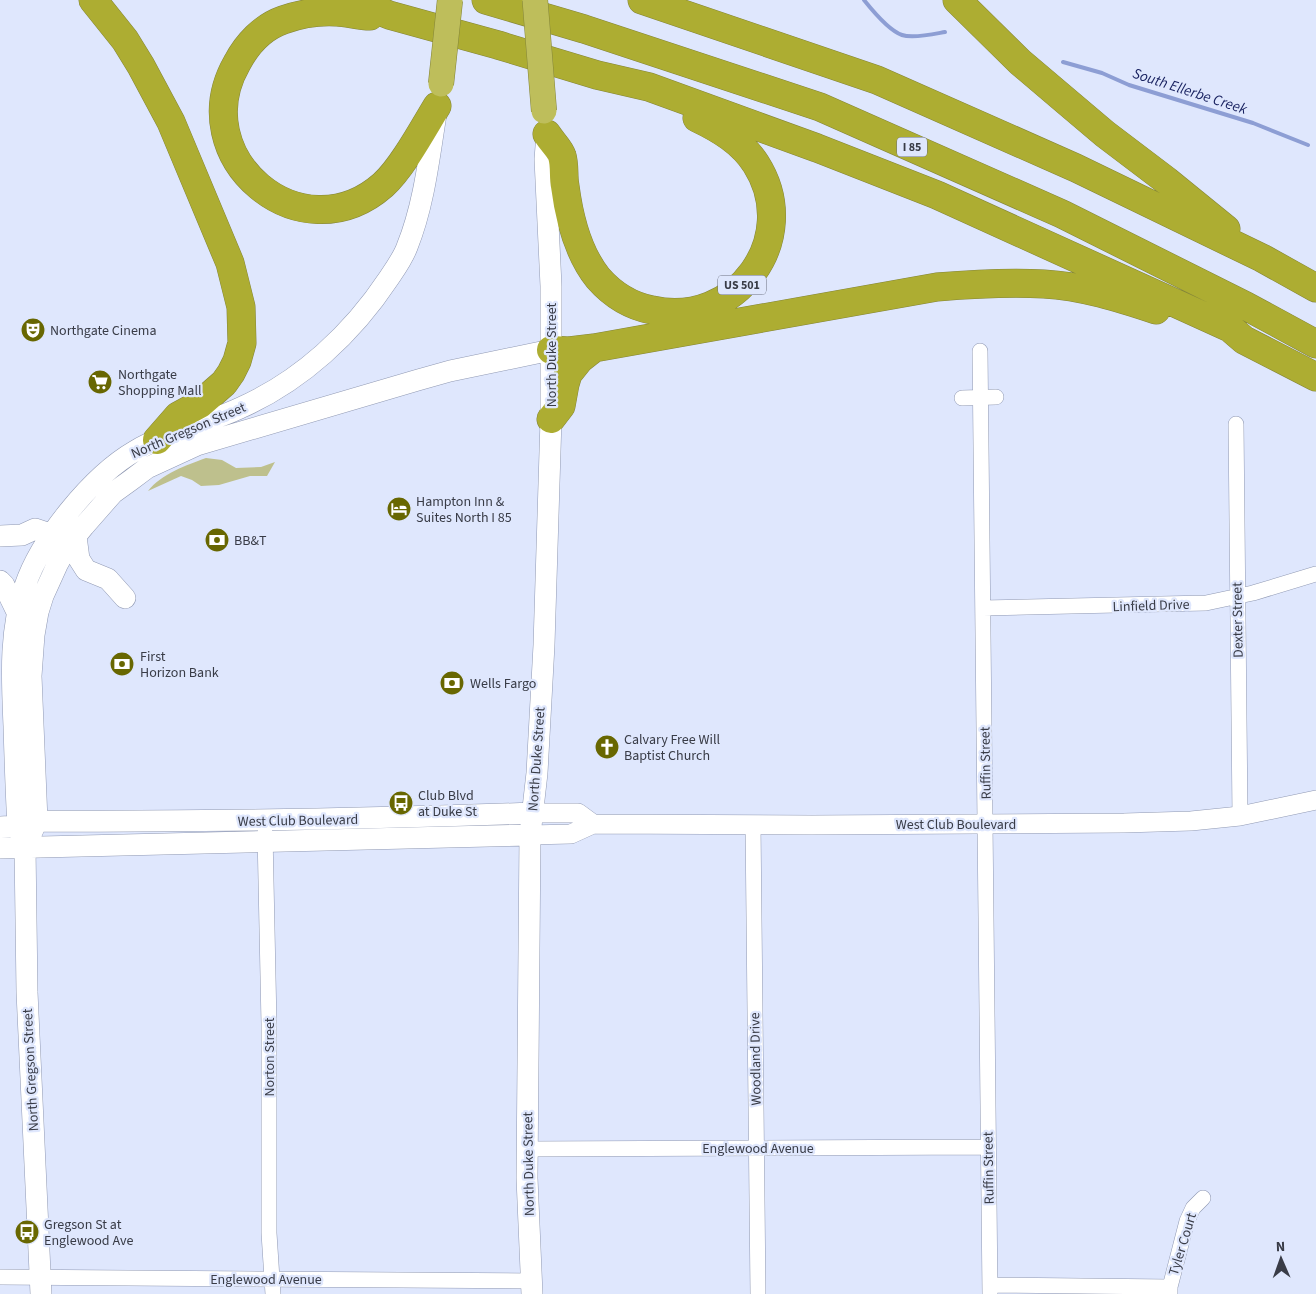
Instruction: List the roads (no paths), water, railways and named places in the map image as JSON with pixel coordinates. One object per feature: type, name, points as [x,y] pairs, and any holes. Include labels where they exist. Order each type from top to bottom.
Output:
[{"type":"highway","points":[[93,0],[125,40],[171,122],[230,263],[241,307],[242,343],[237,361],[231,373],[224,383],[200,404],[178,416],[157,440]]},
{"type":"highway","name":"US 501","points":[[347,0],[389,15],[597,75],[671,105],[731,137],[749,154],[756,164],[768,192],[771,206],[771,233],[761,261],[747,281],[720,302],[701,310],[681,313],[644,309],[609,289],[598,277],[585,257],[573,227],[565,186],[562,156],[546,123]]},
{"type":"highway","name":"North Gregson Street","points":[[439,95],[450,0]]},
{"type":"highway","name":"I 85","points":[[486,0],[640,47],[820,107],[1062,214],[1246,306],[1316,344]]},
{"type":"highway","name":"North Duke Street","points":[[535,0],[546,123]]},
{"type":"highway","points":[[642,0],[877,80],[1076,168],[1262,258],[1316,288]]},
{"type":"highway","points":[[957,0],[1020,62],[1105,134],[1262,258]]},
{"type":"highway","points":[[389,15],[365,16],[337,12],[316,12],[282,20],[260,34],[245,49],[233,69],[227,85],[223,107],[224,127],[229,145],[238,164],[260,188],[285,202],[319,210],[352,204],[368,196],[384,184],[399,166],[439,95]]},
{"type":"highway","points":[[597,75],[649,87],[686,100],[937,195],[1230,328],[1244,340],[1316,377]]},
{"type":"highway","points":[[551,350],[569,351],[594,348],[938,287],[987,284],[1046,284],[1079,289],[1128,300],[1185,319],[1226,336],[1244,340]]},
{"type":"highway","points":[[551,419],[561,406],[568,374],[580,359],[594,348]]},
{"type":"main road","name":"North Gregson Street","points":[[40,1286],[26,992],[25,847],[19,825],[12,676],[17,612],[32,568],[53,535],[79,500],[110,469],[136,450],[241,408],[294,378],[332,346],[367,308],[407,249],[422,199],[439,95]]},
{"type":"main road","name":"North Duke Street","points":[[532,1288],[527,1149],[530,835],[537,773],[544,646],[551,419],[551,286],[545,159],[546,123]]},
{"type":"main road","name":"North Gregson Street","points":[[19,825],[34,635],[38,612],[58,563],[76,536],[113,494],[147,468],[197,445],[450,371],[551,350]]},
{"type":"main road","points":[[0,536],[22,535],[35,529],[53,535]]},
{"type":"main road","points":[[76,536],[79,559],[86,570],[108,579],[125,598]]},
{"type":"main road","points":[[0,581],[17,612]]},
{"type":"main road","name":"West Club Boulevard","points":[[0,848],[265,831],[433,817],[533,813]]},
{"type":"main road","name":"West Club Boulevard","points":[[19,825],[265,831],[339,841],[530,835]]},
{"type":"street","name":"Ruffin Street","points":[[980,351],[988,397],[983,608],[990,1290]]},
{"type":"street","points":[[962,398],[988,397]]},
{"type":"street","name":"Dexter Street","points":[[1236,424],[1240,816]]},
{"type":"street","name":"Linfield Drive","points":[[983,608],[1206,603],[1237,597],[1316,574]]},
{"type":"street","name":"West Club Boulevard","points":[[530,835],[571,834],[593,824],[1172,822],[1240,816],[1316,800]]},
{"type":"street","name":"West Club Boulevard","points":[[533,813],[578,813],[593,824]]},
{"type":"street","name":"Woodland Drive","points":[[753,824],[758,1294]]},
{"type":"street","name":"Norton Street","points":[[265,831],[269,1024],[269,1233],[273,1294]]},
{"type":"street","name":"Englewood Avenue","points":[[527,1149],[988,1147]]},
{"type":"street","name":"Tyler Court","points":[[1170,1291],[1187,1220],[1193,1208],[1203,1198]]},
{"type":"street","name":"Englewood Avenue","points":[[0,1277],[40,1286],[271,1278],[532,1288]]},
{"type":"street","points":[[990,1290],[1170,1291]]},
{"type":"waterway","name":"South Ellerbe Creek","points":[[864,0],[887,25],[902,35],[918,36],[945,32]]},
{"type":"waterway","name":"South Ellerbe Creek","points":[[1063,62],[1102,73],[1129,85],[1253,123],[1308,145]]},
{"type":"place","name":"Northgate Cinema","points":[[33,330]]},
{"type":"place","name":"Northgate Shopping Mall","points":[[100,382]]},
{"type":"place","name":"Hampton Inn & Suites North I 85","points":[[399,509]]},
{"type":"place","name":"BB&T","points":[[217,540]]},
{"type":"place","name":"First Horizon Bank","points":[[122,664]]},
{"type":"place","name":"Wells Fargo","points":[[452,683]]},
{"type":"place","name":"Calvary Free Will Baptist Church","points":[[607,747]]},
{"type":"place","name":"Club Blvd at Duke St","points":[[401,803]]},
{"type":"place","name":"Gregson St at Englewood Ave","points":[[27,1232]]}]
